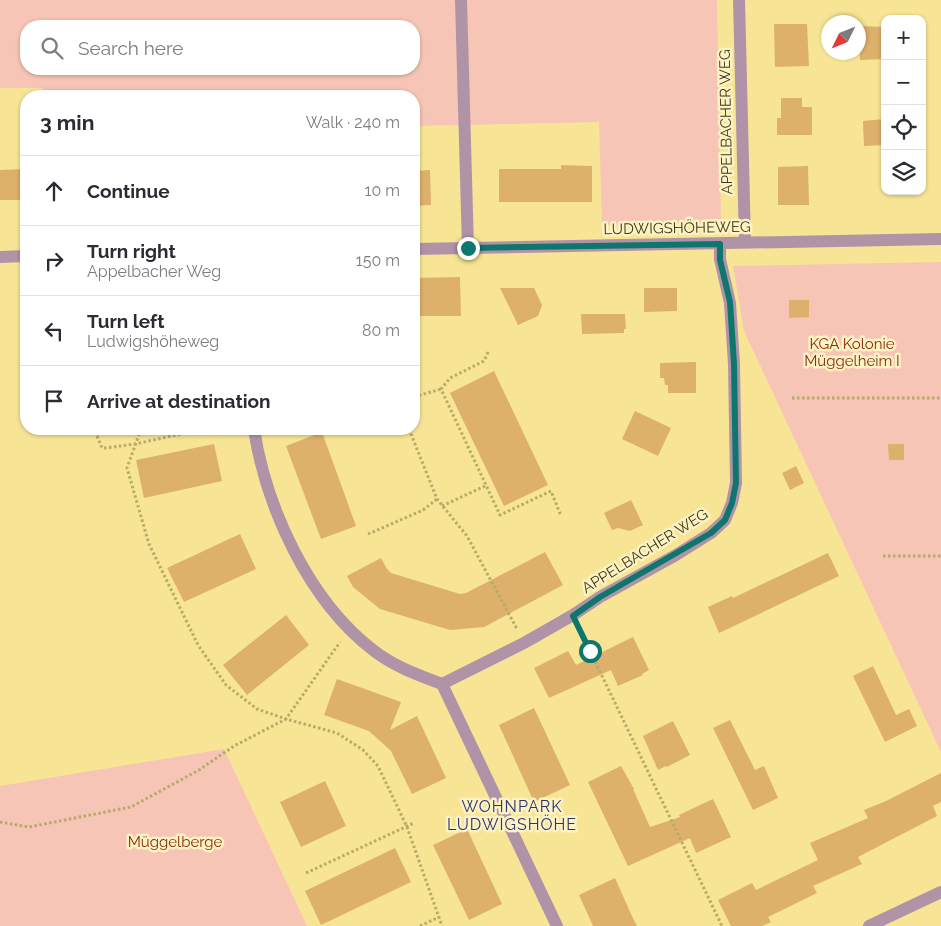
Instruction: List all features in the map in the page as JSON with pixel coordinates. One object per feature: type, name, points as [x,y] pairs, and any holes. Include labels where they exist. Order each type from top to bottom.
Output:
[{"type":"street","points":[[461,0],[468,248]]},
{"type":"street","name":"APPELBACHER WEG","points":[[740,0],[745,242]]},
{"type":"street","name":"LUDWIGSHÖHEWEG","points":[[420,249],[941,239]]},
{"type":"street","name":"APPELBACHER WEG","points":[[442,684],[573,616],[600,597],[711,533],[725,520],[732,503],[736,483],[734,364],[730,302],[720,260],[720,244]]},
{"type":"street","points":[[0,257],[20,256]]},
{"type":"street","points":[[255,435],[259,458],[276,508],[303,567],[324,598],[350,629],[374,651],[402,667],[442,684],[557,926]]},
{"type":"street","points":[[869,926],[941,892]]},
{"type":"path","points":[[420,395],[441,389],[450,378],[484,361],[488,352]]},
{"type":"path","points":[[441,389],[500,515],[551,491],[561,516]]},
{"type":"path","points":[[792,398],[941,398]]},
{"type":"path","points":[[139,435],[127,468],[149,544],[198,645],[226,685],[257,709],[337,733],[363,750],[378,766],[407,826],[442,926]]},
{"type":"path","points":[[97,436],[102,448],[134,444],[176,435]]},
{"type":"path","points":[[411,435],[437,499],[467,536],[524,643]]},
{"type":"path","points":[[442,506],[485,486]]},
{"type":"path","points":[[368,534],[423,510],[437,499]]},
{"type":"path","points":[[883,556],[941,556]]},
{"type":"path","points":[[573,616],[722,926]]},
{"type":"path","points":[[0,822],[28,827],[131,807],[199,770],[234,746],[286,719],[340,642]]},
{"type":"path","points":[[306,873],[414,823]]},
{"type":"path","points":[[420,926],[439,917]]},
{"type":"green space","points":[[0,0],[717,0],[721,223],[602,225],[599,122],[420,126],[420,90],[43,90],[43,88],[0,88]]},
{"type":"green space","name":"KGA Kolonie Müggelheim I","points":[[941,262],[941,752],[744,331],[733,266]]},
{"type":"green space","name":"Müggelberge","points":[[224,749],[307,926],[0,926],[0,786]]},
{"type":"building","points":[[774,24],[807,24],[809,66],[775,67]]},
{"type":"building","points":[[866,26],[881,27],[881,59],[866,60]]},
{"type":"building","points":[[781,98],[802,98],[802,107],[812,107],[812,135],[777,135],[777,118],[781,118]]},
{"type":"building","points":[[881,119],[881,145],[864,146],[863,121]]},
{"type":"building","points":[[561,165],[592,166],[592,202],[499,202],[499,169],[561,169]]},
{"type":"building","points":[[808,166],[809,205],[778,205],[778,167]]},
{"type":"building","points":[[20,169],[20,200],[0,200],[0,170]]},
{"type":"building","points":[[430,170],[431,205],[420,206],[420,171]]},
{"type":"building","points":[[460,277],[461,316],[420,316],[420,278]]},
{"type":"building","points":[[500,288],[534,288],[542,305],[538,316],[518,325]]},
{"type":"building","points":[[644,288],[677,288],[677,311],[644,312]]},
{"type":"building","points":[[789,300],[809,300],[809,317],[789,318]]},
{"type":"building","points":[[581,314],[625,314],[626,329],[624,329],[624,333],[582,334]]},
{"type":"building","points":[[696,362],[696,393],[668,393],[668,385],[665,385],[664,378],[660,378],[660,363]]},
{"type":"building","points":[[494,371],[548,485],[504,506],[450,393]]},
{"type":"building","points":[[635,411],[671,428],[658,456],[622,439]]},
{"type":"building","points":[[314,435],[323,435],[356,526],[321,539],[286,446]]},
{"type":"building","points":[[214,444],[222,481],[144,498],[136,460]]},
{"type":"building","points":[[888,444],[904,444],[904,460],[889,460]]},
{"type":"building","points":[[796,466],[804,483],[790,490],[782,473]]},
{"type":"building","points":[[631,500],[643,525],[630,531],[618,528],[612,530],[604,513]]},
{"type":"building","points":[[240,534],[256,569],[184,602],[167,568]]},
{"type":"building","points":[[545,552],[563,585],[484,627],[450,630],[380,609],[353,587],[347,576],[381,558],[391,573],[460,594],[466,593]]},
{"type":"building","points":[[828,553],[839,576],[719,633],[708,607],[732,596],[733,598]]},
{"type":"building","points":[[286,615],[309,645],[247,695],[223,665]]},
{"type":"building","points":[[633,637],[649,670],[643,675],[618,686],[611,670],[549,698],[534,668],[568,651],[576,665]]},
{"type":"building","points":[[873,666],[896,715],[909,709],[917,726],[885,742],[853,676]]},
{"type":"building","points":[[337,679],[401,702],[390,730],[417,716],[446,778],[412,794],[391,751],[369,731],[324,715]]},
{"type":"building","points":[[534,708],[570,785],[534,802],[499,725]]},
{"type":"building","points":[[730,720],[755,770],[764,766],[778,798],[753,810],[713,728]]},
{"type":"building","points":[[673,721],[690,755],[658,770],[643,736]]},
{"type":"building","points":[[621,766],[634,789],[650,827],[680,817],[679,815],[713,799],[731,837],[696,853],[690,838],[628,866],[588,782]]},
{"type":"building","points":[[941,773],[941,802],[933,806],[937,816],[858,857],[862,864],[813,886],[817,893],[768,917],[771,922],[762,926],[731,926],[718,900],[752,883],[756,890],[818,860],[810,843],[868,818],[864,810]]},
{"type":"building","points":[[325,781],[346,826],[301,847],[280,802]]},
{"type":"building","points":[[467,829],[502,904],[469,920],[433,845]]},
{"type":"building","points":[[395,848],[411,882],[321,925],[305,891]]},
{"type":"building","points":[[615,878],[637,926],[593,926],[579,895]]},
{"type":"district","name":"WOHNPARK LUDWIGSHÖHE","points":[[512,815]]},
{"type":"route","points":[[468,248],[720,244],[720,260],[730,302],[734,364],[736,483],[732,503],[725,520],[711,533],[676,555],[600,597],[573,616],[590,651]]}]
